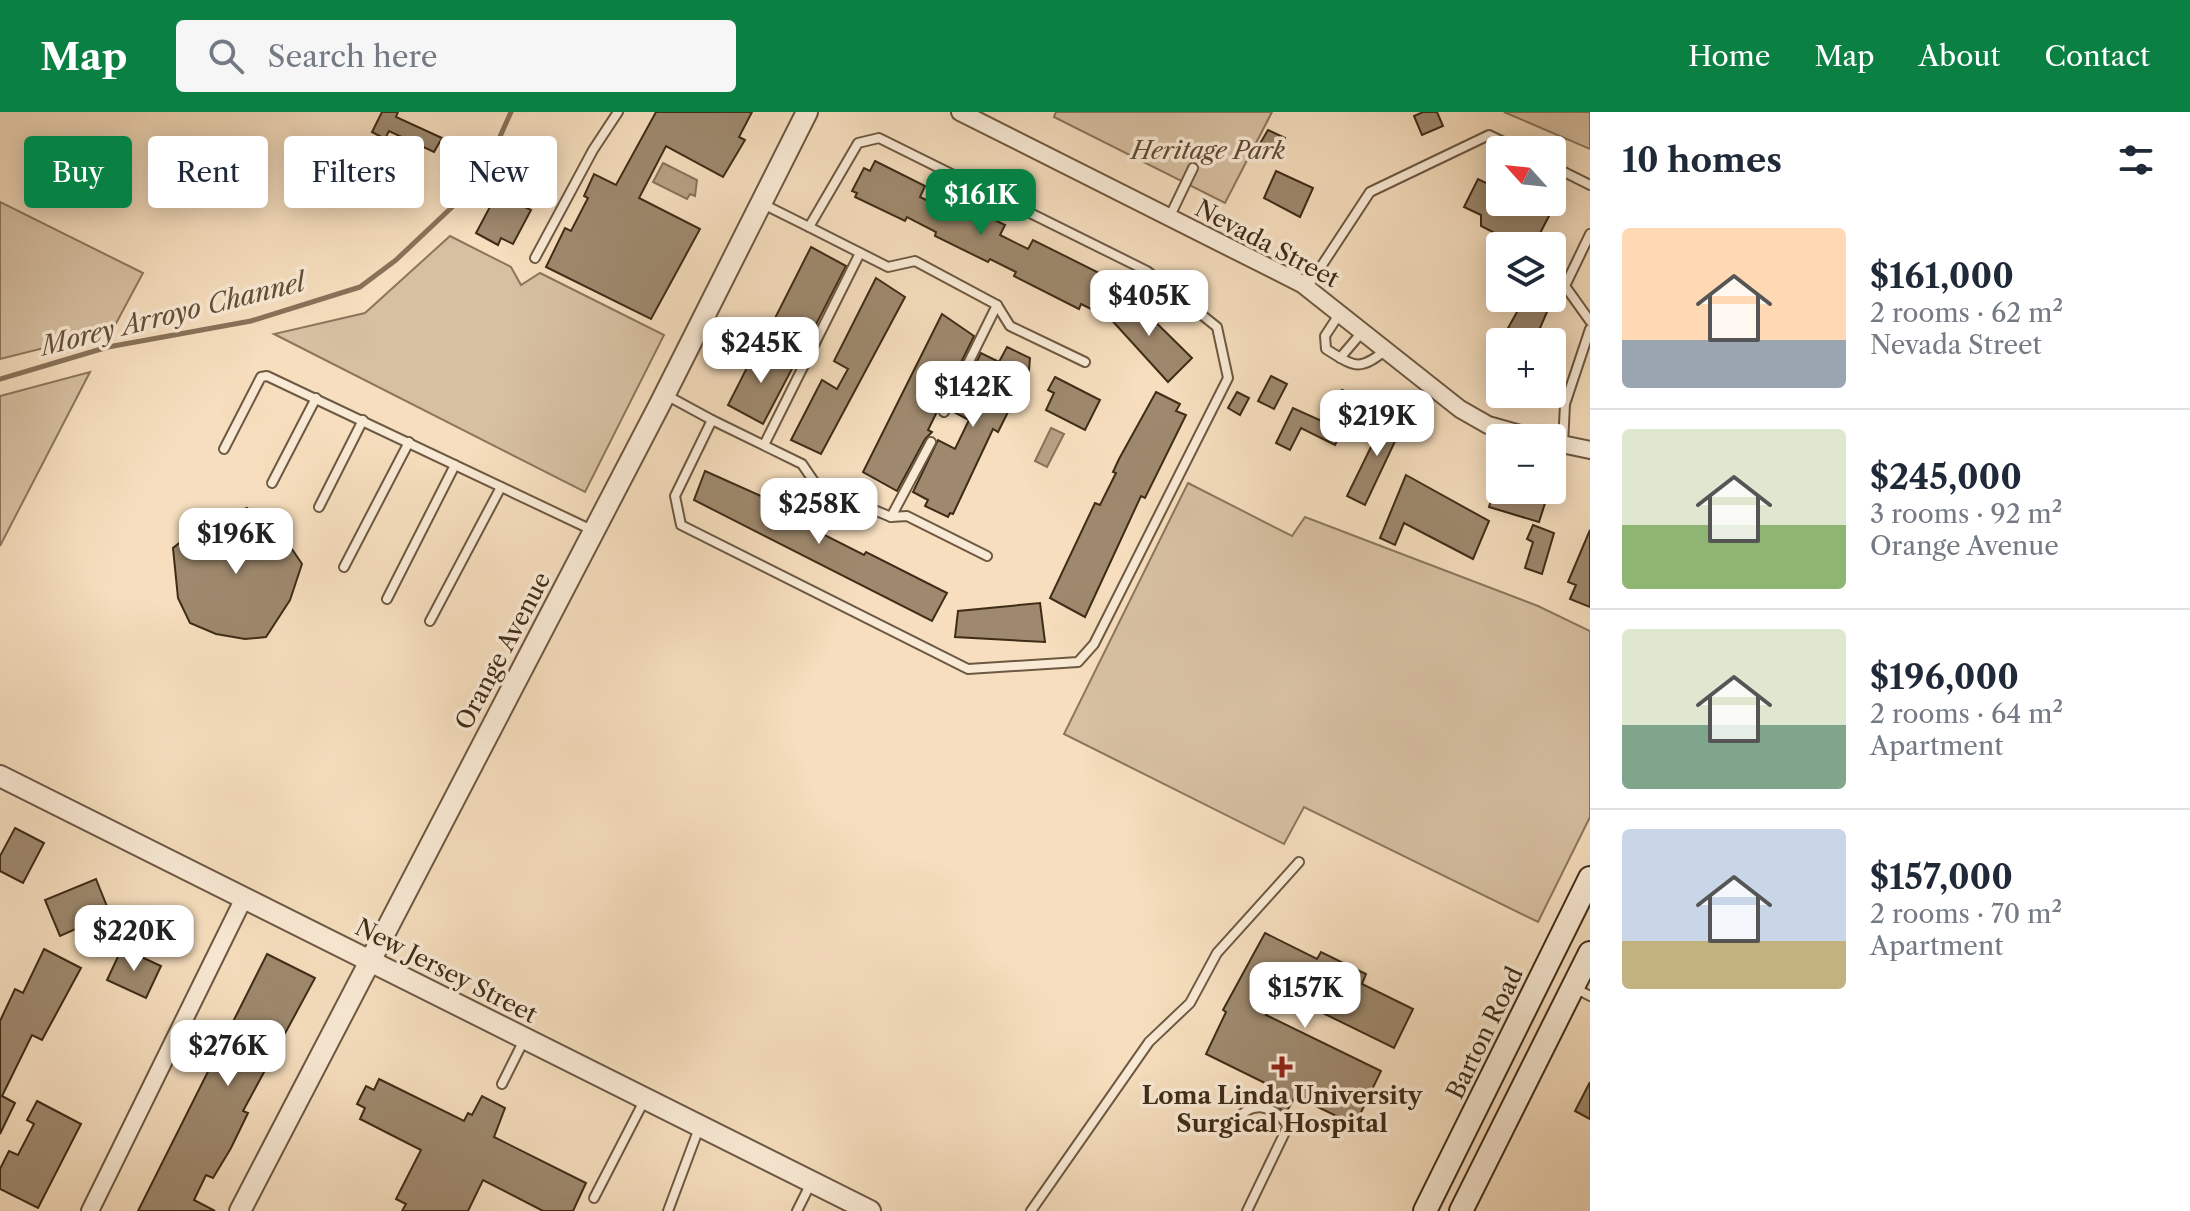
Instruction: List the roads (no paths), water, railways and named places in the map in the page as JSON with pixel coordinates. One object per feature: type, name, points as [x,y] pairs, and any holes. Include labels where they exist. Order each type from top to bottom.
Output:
[{"type":"main road","name":"Barton Road","points":[[1425,1211],[1590,878]]},
{"type":"main road","points":[[1461,1211],[1582,991],[1590,953]]},
{"type":"street","name":"Orange Avenue","points":[[240,1211],[665,395],[807,112]]},
{"type":"street","name":"Nevada Street","points":[[960,112],[1307,288],[1479,420],[1491,424]]},
{"type":"street","points":[[1566,445],[1590,450]]},
{"type":"street","name":"New Jersey Street","points":[[0,776],[870,1211]]},
{"type":"street","points":[[90,1211],[244,898]]},
{"type":"lane","points":[[535,258],[593,150],[618,112]]},
{"type":"lane","points":[[1307,288],[1370,192],[1486,136]]},
{"type":"lane","points":[[712,420],[675,496],[681,525],[968,669],[1078,662],[1094,644],[1228,378],[1217,327],[1147,271],[879,138],[858,143],[809,227]]},
{"type":"lane","points":[[1169,218],[1193,168]]},
{"type":"lane","points":[[1566,173],[1590,185]]},
{"type":"lane","points":[[761,203],[888,267],[915,261],[997,305],[1010,326],[1085,362]]},
{"type":"lane","points":[[1590,234],[1565,286],[1590,321]]},
{"type":"lane","points":[[764,445],[860,253]]},
{"type":"lane","points":[[944,412],[997,305]]},
{"type":"lane","points":[[1341,312],[1323,344],[1340,358],[1361,366],[1387,349]]},
{"type":"lane","points":[[1561,424],[1590,329]]},
{"type":"lane","points":[[1340,358],[1364,330]]},
{"type":"lane","points":[[224,449],[261,377],[275,378],[594,532]]},
{"type":"lane","points":[[665,395],[802,464],[817,486],[891,517],[907,516],[987,556]]},
{"type":"lane","points":[[272,483],[316,398]]},
{"type":"lane","points":[[319,507],[363,420]]},
{"type":"lane","points":[[344,567],[409,442]]},
{"type":"lane","points":[[891,517],[931,442]]},
{"type":"lane","points":[[387,599],[455,465]]},
{"type":"lane","points":[[430,621],[501,487]]},
{"type":"lane","points":[[1031,1211],[1149,1042],[1190,1003],[1217,953],[1299,862]]},
{"type":"lane","points":[[502,1084],[525,1039]]},
{"type":"lane","points":[[594,1198],[645,1100]]},
{"type":"lane","points":[[1235,1122],[1244,1109],[1252,1106],[1261,1107],[1288,1126],[1247,1211]]},
{"type":"lane","points":[[668,1211],[699,1127]]},
{"type":"lane","points":[[797,1211],[812,1182]]},
{"type":"waterway","name":"Morey Arroyo Channel","points":[[0,379],[108,347],[251,321],[360,287],[396,260],[467,193],[490,159],[511,112]]},
{"type":"place","name":"Loma Linda University Surgical Hospital","points":[[1282,1067]]},
{"type":"park label","name":"Heritage Park","points":[[1208,151]]}]
